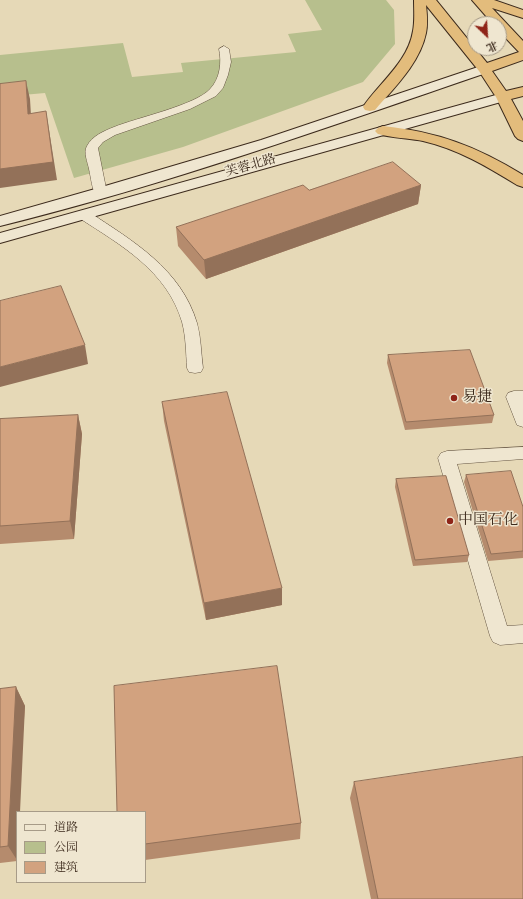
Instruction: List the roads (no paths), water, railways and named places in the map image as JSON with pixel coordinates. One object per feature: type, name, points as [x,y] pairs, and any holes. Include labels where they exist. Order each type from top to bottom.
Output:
[{"type":"highway","points":[[370,107],[404,64],[412,51],[420,32],[420,0]]},
{"type":"highway","points":[[429,0],[484,68],[503,97],[523,136]]},
{"type":"highway","points":[[478,0],[523,49]]},
{"type":"highway","points":[[482,0],[523,14]]},
{"type":"highway","points":[[484,68],[523,55]]},
{"type":"highway","points":[[503,97],[523,92]]},
{"type":"highway","points":[[383,131],[408,133],[448,142],[490,161],[523,182]]},
{"type":"main road","name":"芙蓉北路","points":[[0,221],[101,193],[267,143],[484,68]]},
{"type":"main road","name":"芙蓉北路","points":[[0,238],[503,97]]},
{"type":"lane","points":[[101,193],[92,153],[92,147],[97,141],[118,130],[192,104],[213,93],[219,86],[227,63],[224,49]]},
{"type":"lane","points":[[84,215],[150,261],[168,278],[180,296],[190,322],[195,368]]},
{"type":"lane","points":[[523,396],[514,397],[523,421]]},
{"type":"lane","points":[[523,453],[447,458],[500,636],[523,634]]},
{"type":"place","name":"易捷","points":[[454,398]]},
{"type":"place","name":"中国石化","points":[[450,521]]}]
